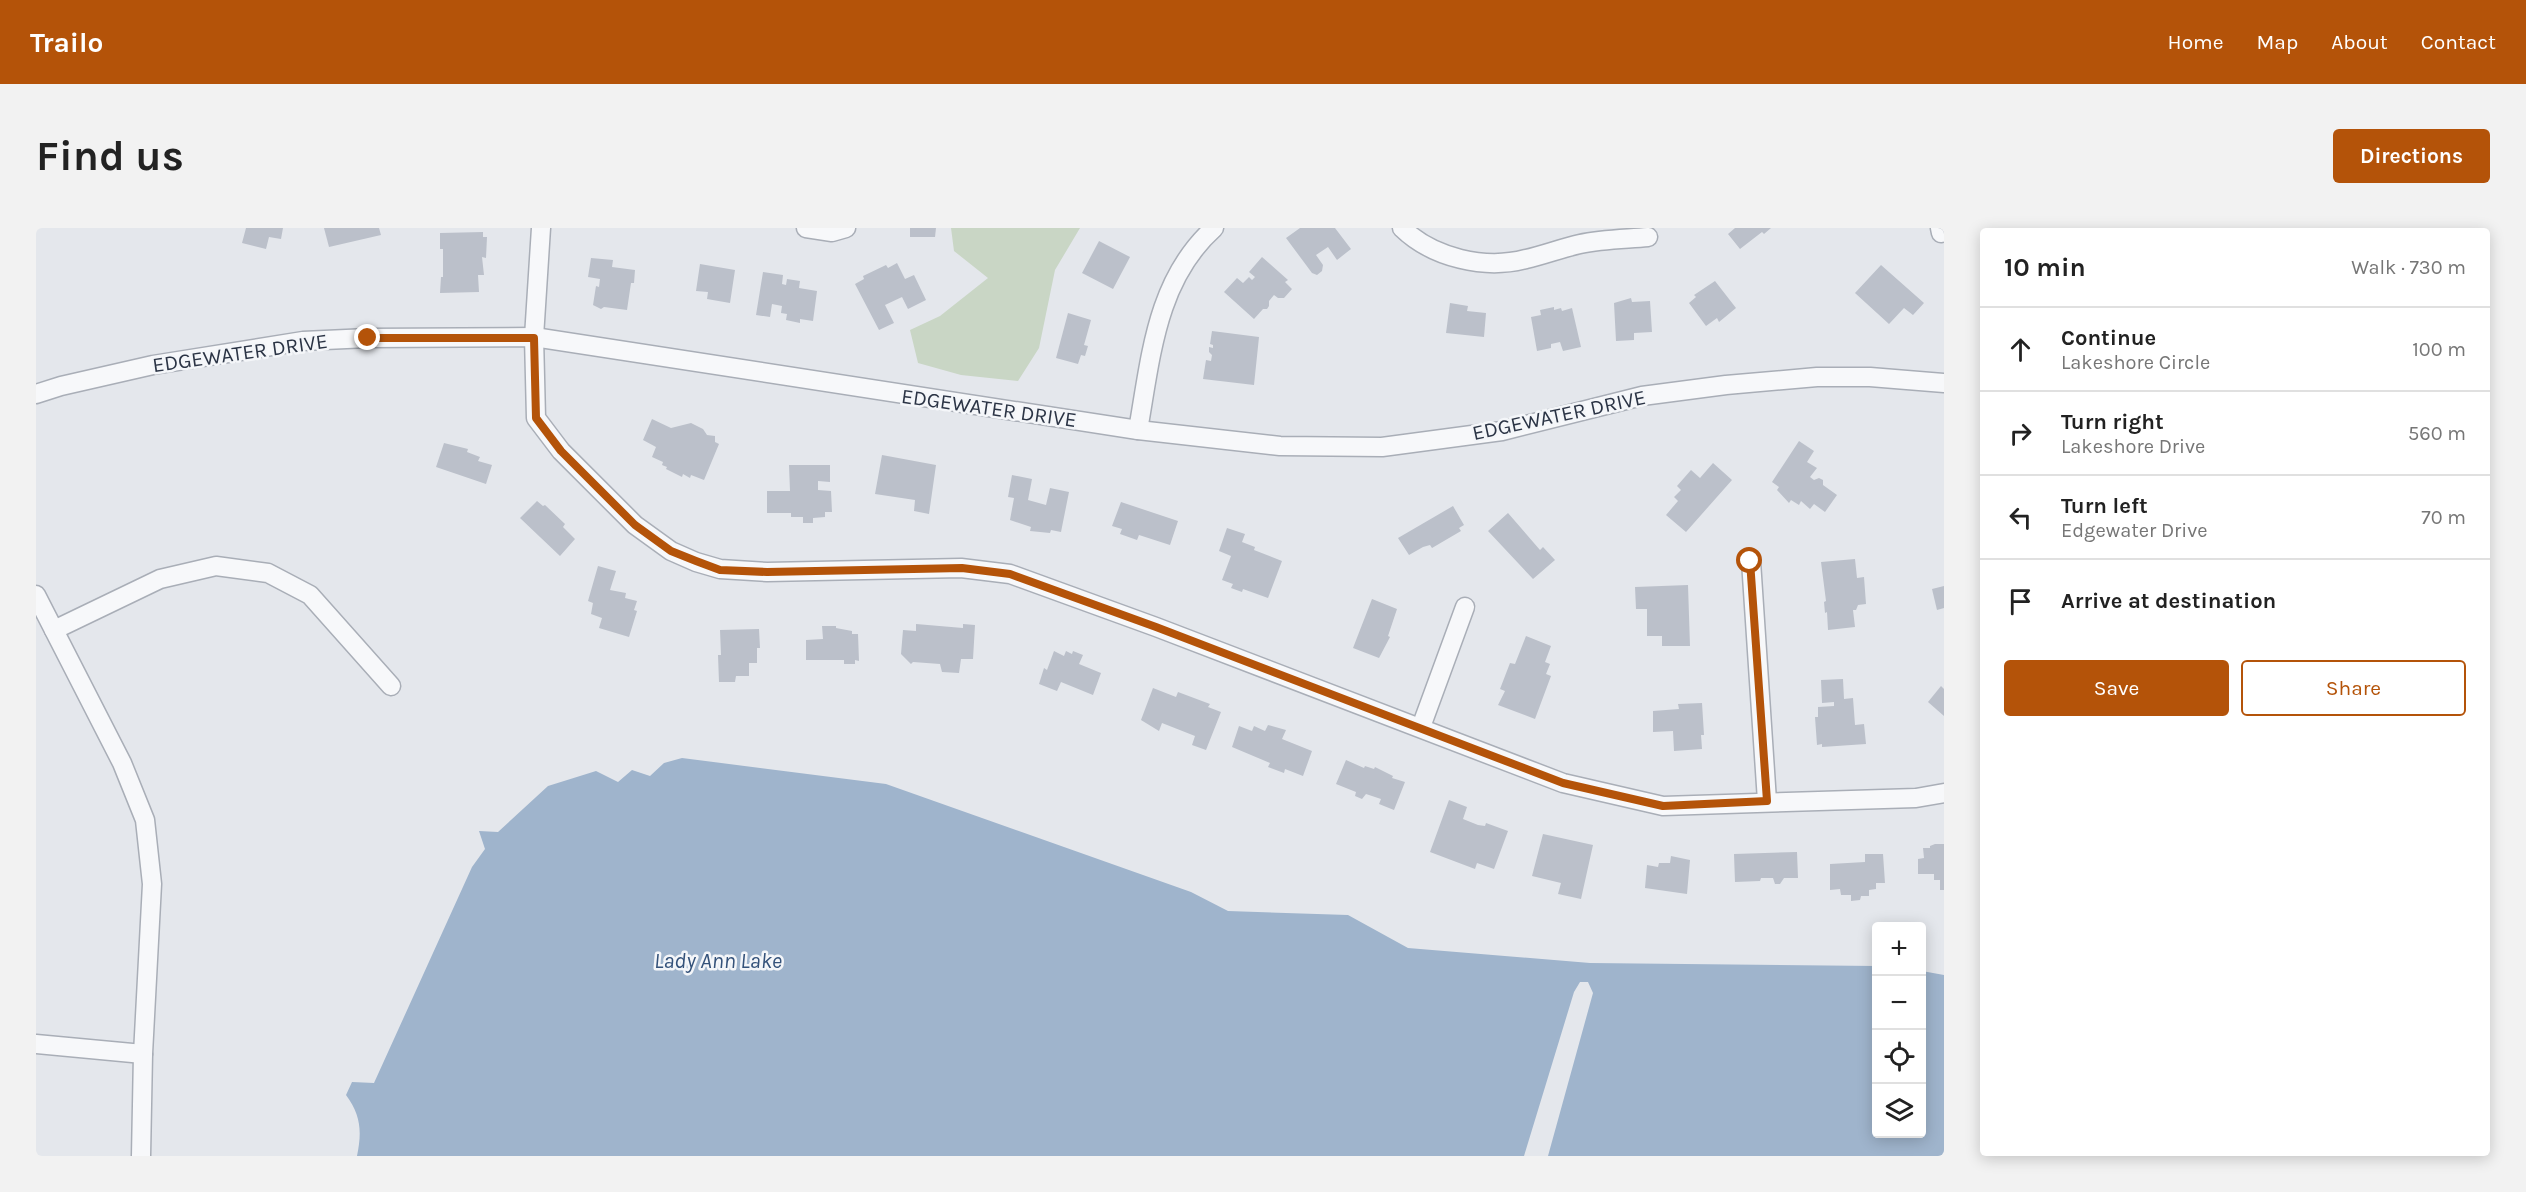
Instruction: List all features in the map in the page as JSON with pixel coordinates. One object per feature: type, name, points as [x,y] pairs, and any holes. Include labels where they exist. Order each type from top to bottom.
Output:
[{"type":"street","points":[[541,228],[534,338],[536,418],[561,451],[635,525],[671,551],[720,570],[767,572],[962,568],[1010,574],[1420,727],[1563,783],[1663,806],[1916,798],[1944,793]]},
{"type":"street","points":[[806,228],[832,232],[846,228]]},
{"type":"street","points":[[1137,430],[1159,315],[1169,289],[1185,261],[1214,228]]},
{"type":"street","points":[[1402,228],[1415,240],[1455,258],[1495,264],[1524,260],[1581,244],[1648,237]]},
{"type":"street","name":"EDGEWATER DRIVE","points":[[36,394],[153,365],[303,341],[368,338],[534,338],[1137,430],[1280,446],[1382,447],[1502,431],[1642,396],[1726,384],[1817,377],[1870,377],[1944,383]]},
{"type":"street","points":[[1750,561],[1767,801]]},
{"type":"street","points":[[54,630],[160,579],[216,566],[268,573],[310,595],[392,686]]},
{"type":"street","points":[[36,595],[122,762],[145,820],[152,884],[143,1054],[141,1156]]},
{"type":"street","points":[[1420,727],[1465,607]]},
{"type":"street","points":[[36,1044],[143,1054]]},
{"type":"green space","points":[[951,228],[1080,228],[1055,270],[1039,348],[1018,381],[961,375],[918,363],[910,330],[940,316],[988,278],[954,251]]},
{"type":"water","name":"Lady Ann Lake","points":[[682,758],[886,784],[1191,892],[1228,911],[1348,915],[1408,948],[1590,963],[1872,966],[1872,1138],[1926,1138],[1926,972],[1944,975],[1944,1156],[1548,1156],[1593,993],[1588,982],[1580,982],[1574,992],[1524,1156],[357,1156],[360,1139],[359,1124],[355,1110],[346,1095],[352,1082],[374,1083],[472,867],[485,849],[479,831],[498,832],[548,786],[596,771],[618,782],[632,770],[650,776],[664,763]]},
{"type":"building","points":[[246,228],[283,228],[281,239],[269,237],[266,249],[242,243]]},
{"type":"building","points":[[324,228],[379,228],[381,235],[329,247]]},
{"type":"building","points":[[910,228],[936,228],[935,237],[910,237]]},
{"type":"building","points":[[1300,228],[1335,228],[1351,249],[1337,260],[1328,247],[1316,255],[1323,265],[1322,271],[1317,275],[1312,273],[1286,238]]},
{"type":"building","points":[[1735,228],[1771,228],[1740,249],[1728,234]]},
{"type":"building","points":[[483,232],[483,237],[487,237],[486,258],[482,257],[484,275],[478,275],[479,292],[440,293],[441,277],[443,277],[443,249],[440,249],[440,233]]},
{"type":"building","points":[[1099,241],[1130,257],[1113,289],[1082,273]]},
{"type":"building","points":[[1262,257],[1288,280],[1285,282],[1292,289],[1284,298],[1274,295],[1267,309],[1263,309],[1254,319],[1224,292],[1237,278],[1243,283],[1249,277],[1252,280],[1255,277],[1249,272]]},
{"type":"building","points":[[591,258],[613,260],[612,267],[635,270],[627,310],[604,307],[601,309],[593,305],[596,286],[599,287],[600,279],[588,277]]},
{"type":"building","points":[[897,263],[905,279],[914,275],[926,300],[908,309],[902,297],[885,305],[894,323],[879,330],[855,284],[864,279],[863,276],[886,265],[888,268]]},
{"type":"building","points":[[700,264],[735,270],[730,303],[707,299],[708,292],[696,291]]},
{"type":"building","points":[[1881,265],[1924,303],[1913,315],[1904,308],[1889,324],[1855,293]]},
{"type":"building","points":[[763,272],[783,275],[782,284],[786,285],[787,279],[800,281],[799,288],[817,291],[813,321],[800,319],[800,323],[786,320],[787,314],[781,313],[782,306],[772,304],[770,317],[756,315]]},
{"type":"building","points":[[1715,281],[1736,308],[1719,322],[1717,318],[1706,326],[1689,303],[1696,297],[1694,295]]},
{"type":"building","points":[[1631,298],[1632,302],[1650,301],[1652,332],[1634,333],[1634,340],[1616,341],[1614,303]]},
{"type":"building","points":[[1450,303],[1468,306],[1467,311],[1486,313],[1484,337],[1446,333]]},
{"type":"building","points":[[1554,307],[1554,310],[1561,308],[1562,311],[1572,308],[1581,347],[1563,351],[1560,342],[1551,344],[1551,348],[1537,351],[1531,317],[1541,315],[1540,310]]},
{"type":"building","points":[[1068,313],[1091,320],[1084,345],[1088,346],[1085,356],[1081,355],[1078,364],[1056,358]]},
{"type":"building","points":[[1212,331],[1259,337],[1254,385],[1203,379],[1206,360],[1211,361],[1212,355],[1209,347],[1213,348],[1210,344]]},
{"type":"building","points":[[652,419],[671,428],[691,423],[703,429],[707,435],[715,436],[715,442],[719,444],[704,480],[691,475],[690,478],[683,474],[682,477],[666,469],[667,467],[662,465],[663,462],[652,457],[656,447],[643,440]]},
{"type":"building","points":[[1799,441],[1814,451],[1807,462],[1817,468],[1810,477],[1814,480],[1819,478],[1823,480],[1823,485],[1837,495],[1825,512],[1814,504],[1810,509],[1801,501],[1799,505],[1791,500],[1789,503],[1777,490],[1779,487],[1772,482]]},
{"type":"building","points":[[444,443],[468,449],[467,452],[480,457],[478,461],[492,465],[486,484],[436,467]]},
{"type":"building","points":[[882,455],[936,465],[929,514],[914,511],[915,500],[875,494]]},
{"type":"building","points":[[1713,463],[1732,480],[1686,532],[1666,515],[1678,501],[1674,497],[1681,490],[1677,486],[1691,470],[1700,478]]},
{"type":"building","points":[[789,465],[830,465],[830,482],[818,481],[818,490],[831,491],[832,512],[825,512],[825,517],[813,518],[813,523],[803,523],[803,517],[791,517],[791,513],[767,513],[767,491],[790,491]]},
{"type":"building","points":[[1012,475],[1032,479],[1028,500],[1046,505],[1050,488],[1069,492],[1061,532],[1030,531],[1031,527],[1010,520],[1014,498],[1008,497]]},
{"type":"building","points":[[537,501],[545,505],[565,524],[563,527],[575,539],[560,556],[520,518]]},
{"type":"building","points":[[1121,502],[1178,521],[1170,545],[1139,535],[1137,540],[1120,534],[1122,529],[1112,526]]},
{"type":"building","points":[[1453,506],[1464,525],[1459,528],[1461,531],[1432,548],[1430,545],[1423,547],[1409,555],[1398,538]]},
{"type":"building","points":[[1508,513],[1540,550],[1543,547],[1555,560],[1533,579],[1488,531]]},
{"type":"building","points":[[1227,528],[1245,534],[1242,542],[1255,547],[1254,550],[1282,561],[1268,598],[1243,589],[1242,592],[1231,588],[1233,584],[1222,580],[1231,556],[1219,551]]},
{"type":"building","points":[[1855,559],[1857,578],[1864,577],[1866,604],[1858,605],[1856,610],[1853,610],[1855,627],[1828,630],[1821,562]]},
{"type":"building","points":[[598,566],[616,571],[610,590],[626,593],[625,598],[637,601],[634,610],[637,611],[629,637],[599,628],[602,618],[591,614],[593,603],[588,601]]},
{"type":"building","points":[[1688,585],[1690,646],[1662,646],[1662,636],[1647,636],[1647,609],[1636,609],[1635,587]]},
{"type":"building","points":[[1944,586],[1944,608],[1937,610],[1932,589]]},
{"type":"building","points":[[1372,599],[1397,609],[1388,636],[1390,637],[1379,658],[1353,648]]},
{"type":"building","points":[[916,624],[963,628],[963,624],[975,625],[973,659],[961,659],[959,673],[942,672],[940,664],[913,662],[911,664],[901,654],[903,630],[916,631]]},
{"type":"building","points":[[822,626],[836,626],[836,628],[852,631],[852,634],[858,634],[859,661],[855,660],[855,664],[844,664],[844,660],[806,660],[806,640],[823,639]]},
{"type":"building","points":[[759,629],[760,648],[757,648],[757,663],[749,663],[749,676],[736,676],[735,682],[719,682],[720,630]]},
{"type":"building","points":[[1526,636],[1551,646],[1545,662],[1550,664],[1546,674],[1551,676],[1535,719],[1498,705],[1505,691],[1500,689],[1510,663],[1515,664]]},
{"type":"building","points":[[1054,651],[1064,656],[1066,651],[1083,655],[1079,664],[1101,673],[1093,695],[1061,682],[1057,691],[1039,684],[1044,668],[1047,670]]},
{"type":"building","points":[[1843,679],[1844,699],[1853,698],[1855,725],[1864,724],[1866,744],[1822,747],[1822,744],[1817,745],[1815,717],[1818,717],[1818,707],[1834,706],[1834,702],[1822,703],[1821,680]]},
{"type":"building","points":[[1941,686],[1944,689],[1944,716],[1928,702]]},
{"type":"building","points":[[1153,688],[1176,697],[1178,692],[1210,704],[1208,707],[1221,712],[1206,750],[1192,745],[1195,736],[1162,723],[1159,731],[1141,720]]},
{"type":"building","points":[[1702,703],[1704,735],[1701,735],[1702,749],[1674,751],[1673,731],[1653,732],[1653,711],[1679,709],[1678,704]]},
{"type":"building","points":[[1268,725],[1286,730],[1282,739],[1312,751],[1303,776],[1285,769],[1284,773],[1268,767],[1270,763],[1232,747],[1239,726],[1252,731],[1254,726],[1265,731]]},
{"type":"building","points":[[1346,760],[1364,768],[1365,766],[1374,769],[1375,767],[1393,776],[1392,778],[1405,782],[1394,810],[1379,804],[1381,799],[1366,794],[1362,799],[1355,796],[1356,792],[1336,784]]},
{"type":"building","points":[[1449,800],[1467,807],[1463,819],[1478,825],[1485,826],[1486,823],[1508,831],[1494,869],[1477,863],[1475,869],[1430,852]]},
{"type":"building","points":[[1543,834],[1593,845],[1581,899],[1558,894],[1561,883],[1532,876]]},
{"type":"building","points":[[1935,844],[1944,844],[1944,890],[1940,890],[1940,880],[1934,880],[1934,874],[1918,874],[1918,859],[1924,858],[1923,848],[1930,848]]},
{"type":"building","points":[[1797,852],[1798,878],[1784,878],[1780,884],[1775,884],[1773,878],[1735,882],[1734,854]]},
{"type":"building","points":[[1865,854],[1883,854],[1885,883],[1876,883],[1876,889],[1869,890],[1869,896],[1861,896],[1860,900],[1851,901],[1851,895],[1841,895],[1840,889],[1830,890],[1830,864],[1865,862]]},
{"type":"building","points":[[1671,856],[1690,860],[1687,894],[1645,888],[1647,865],[1658,867],[1659,863],[1670,863]]},
{"type":"route","points":[[368,338],[534,338],[536,418],[561,451],[635,525],[671,551],[720,570],[767,572],[917,567],[962,568],[1010,574],[1156,627],[1563,783],[1663,806],[1767,801],[1750,561]]}]
